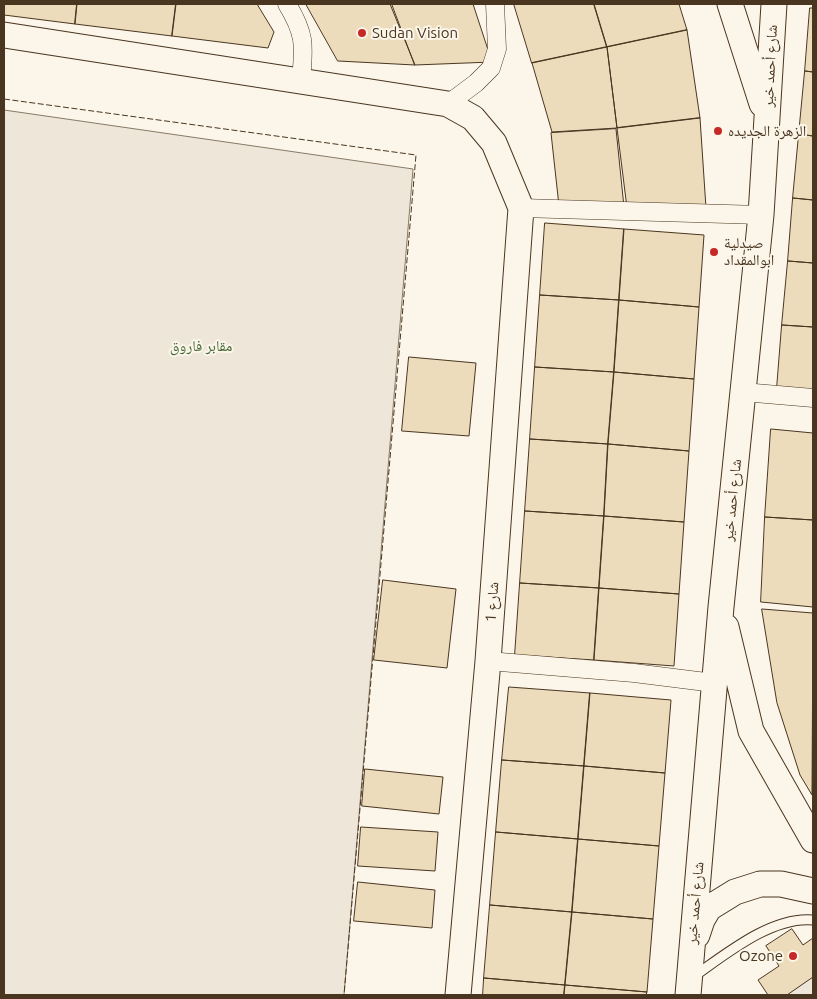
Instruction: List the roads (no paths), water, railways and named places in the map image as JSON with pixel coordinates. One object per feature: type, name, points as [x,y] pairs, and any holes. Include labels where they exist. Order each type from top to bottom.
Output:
[{"type":"street","points":[[287,4],[299,26],[304,48],[301,81]]},
{"type":"street","points":[[448,104],[476,83],[490,68],[497,49],[495,4]]},
{"type":"street","points":[[730,4],[767,121]]},
{"type":"street","name":"شارع أحمد خير","points":[[689,978],[721,607],[761,215],[774,4]]},
{"type":"street","points":[[4,35],[448,104],[473,118],[494,143],[521,208],[761,215]]},
{"type":"street","name":"شارع 1","points":[[458,995],[488,661],[521,208]]},
{"type":"street","points":[[743,392],[813,398]]},
{"type":"street","points":[[721,607],[751,732],[813,840]]},
{"type":"street","points":[[488,661],[634,673],[714,684]]},
{"type":"street","points":[[689,978],[702,920],[709,908],[735,892],[760,884],[780,884],[813,891]]},
{"type":"lane","points":[[689,978],[774,926],[804,919],[813,920]]},
{"type":"place","name":"Sudan Vision","points":[[362,33]]},
{"type":"place","name":"الزهرة الجديده","points":[[718,131]]},
{"type":"place","name":"صيدلية ابوالمقداد","points":[[714,252]]},
{"type":"place","name":"Ozone","points":[[793,956]]},
{"type":"park label","name":"مقابر فاروق","points":[[201,346]]}]
